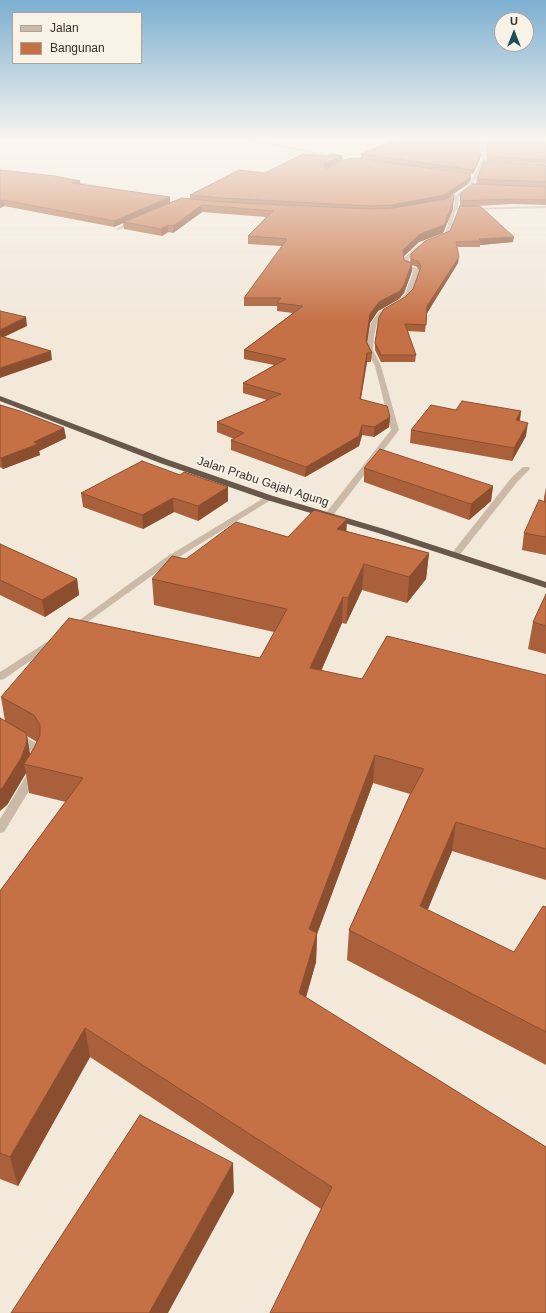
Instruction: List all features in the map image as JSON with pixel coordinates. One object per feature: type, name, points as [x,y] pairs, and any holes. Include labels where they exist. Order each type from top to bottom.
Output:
[{"type":"highway","name":"Jalan Prabu Gajah Agung","points":[[0,398],[163,461],[270,498],[381,531],[546,585]]},
{"type":"street","points":[[438,205],[452,199]]},
{"type":"street","points":[[328,516],[395,430],[378,366],[370,350],[374,323],[381,313],[402,302],[408,295],[416,272],[415,269],[407,266],[406,259],[422,244],[446,235],[453,212],[456,209],[457,199]]},
{"type":"street","points":[[456,209],[546,207]]},
{"type":"street","points":[[117,230],[138,220]]},
{"type":"street","points":[[455,555],[515,479],[526,469]]},
{"type":"street","points":[[0,677],[82,622],[168,560],[270,498]]},
{"type":"street","points":[[0,728],[34,747],[38,754],[37,763],[32,776],[0,829]]},
{"type":"building","points":[[0,199],[165,199],[114,221],[3,200],[0,201]]},
{"type":"building","points":[[179,199],[370,209],[393,208],[444,199],[453,199],[444,225],[420,234],[403,250],[404,260],[412,263],[404,285],[400,291],[379,302],[370,314],[366,341],[372,353],[367,353],[360,399],[387,406],[390,417],[374,427],[362,425],[359,436],[306,467],[231,440],[244,433],[217,422],[281,394],[243,383],[286,359],[244,350],[303,306],[277,303],[281,298],[244,298],[287,239],[248,236],[273,211],[202,205],[173,226],[168,225],[161,229],[123,222]]},
{"type":"building","points":[[246,199],[422,199],[392,205],[370,206]]},
{"type":"building","points":[[460,199],[506,199],[460,201]]},
{"type":"building","points":[[460,206],[480,206],[514,237],[456,242],[459,257],[427,306],[426,325],[405,324],[416,355],[381,355],[375,343],[379,317],[384,309],[405,297],[413,289],[421,267],[418,261],[411,259],[411,254],[425,241],[450,231]]},
{"type":"building","points":[[0,311],[26,317],[0,330]]},
{"type":"building","points":[[0,336],[51,351],[0,368]]},
{"type":"building","points":[[462,401],[521,411],[516,420],[528,423],[514,448],[411,430],[431,405],[456,410]]},
{"type":"building","points":[[0,405],[64,428],[34,442],[38,444],[0,458]]},
{"type":"building","points":[[380,449],[493,486],[471,504],[364,468]]},
{"type":"building","points":[[142,461],[180,475],[184,472],[228,487],[198,506],[173,498],[142,515],[81,493]]},
{"type":"building","points":[[539,500],[546,502],[546,537],[524,533]]},
{"type":"building","points":[[314,510],[347,519],[337,529],[429,553],[409,577],[364,564],[348,598],[343,597],[310,668],[362,679],[387,636],[546,675],[546,849],[456,822],[420,906],[514,952],[543,906],[546,907],[546,1032],[349,930],[410,795],[424,769],[375,755],[309,929],[317,933],[299,993],[546,1147],[546,1313],[270,1313],[332,1187],[85,1028],[10,1157],[0,1153],[0,891],[83,778],[24,764],[40,735],[40,725],[34,715],[1,697],[69,618],[260,658],[287,609],[152,579],[172,556],[186,559],[236,522],[288,537]]},
{"type":"building","points":[[0,544],[77,579],[42,600],[0,580]]},
{"type":"building","points":[[546,594],[546,626],[533,622]]},
{"type":"building","points":[[0,718],[26,733],[27,737],[26,745],[21,758],[0,790]]},
{"type":"building","points":[[140,1115],[233,1163],[149,1313],[11,1313]]}]
